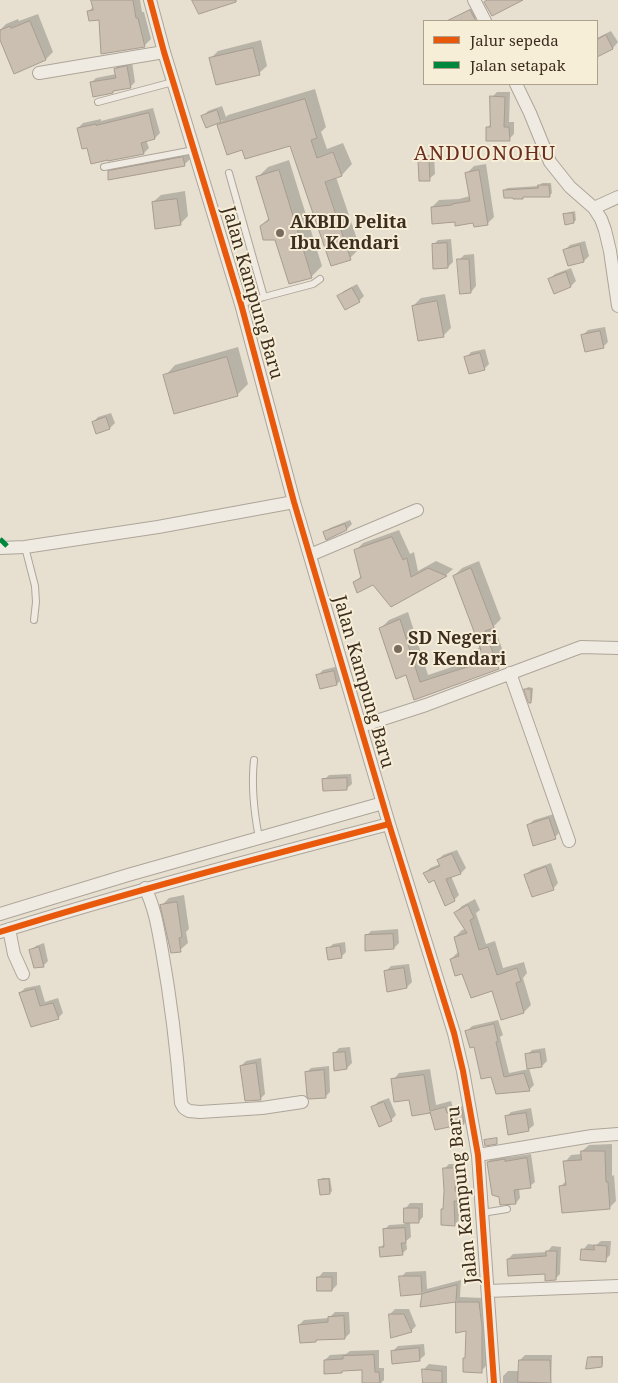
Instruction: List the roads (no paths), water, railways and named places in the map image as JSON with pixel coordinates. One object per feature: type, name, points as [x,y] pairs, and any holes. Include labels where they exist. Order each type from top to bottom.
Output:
[{"type":"street","name":"Jalan Kampung Baru","points":[[150,0],[164,52],[241,304],[294,502],[454,1033],[478,1155],[494,1383]]},
{"type":"street","points":[[474,0],[484,20]]},
{"type":"street","points":[[39,73],[164,52]]},
{"type":"street","points":[[516,85],[550,162],[570,186],[594,208],[601,219],[614,272],[618,306]]},
{"type":"street","points":[[594,208],[618,197]]},
{"type":"street","points":[[0,548],[25,547],[294,502]]},
{"type":"street","points":[[310,555],[417,510]]},
{"type":"street","points":[[360,726],[581,647],[618,648]]},
{"type":"street","points":[[510,673],[569,841]]},
{"type":"street","points":[[0,914],[383,802]]},
{"type":"street","points":[[23,974],[5,930],[145,888],[390,824]]},
{"type":"street","points":[[145,888],[154,907],[174,1027],[181,1103],[184,1108],[189,1111],[200,1112],[262,1108],[302,1102]]},
{"type":"street","points":[[478,1155],[592,1136],[618,1134]]},
{"type":"street","points":[[488,1291],[618,1286]]},
{"type":"lane","points":[[98,102],[173,82]]},
{"type":"lane","points":[[104,167],[194,150]]},
{"type":"lane","points":[[229,173],[264,297]]},
{"type":"lane","points":[[241,304],[313,284],[320,279]]},
{"type":"lane","points":[[25,547],[35,586],[34,620]]},
{"type":"lane","points":[[254,760],[252,778],[254,810],[259,838]]},
{"type":"lane","points":[[482,1213],[507,1209]]},
{"type":"place","name":"AKBID Pelita Ibu Kendari","points":[[280,233]]},
{"type":"place","name":"SD Negeri 78 Kendari","points":[[398,649]]},
{"type":"district","name":"ANDUONOHU","points":[[485,154]]}]
